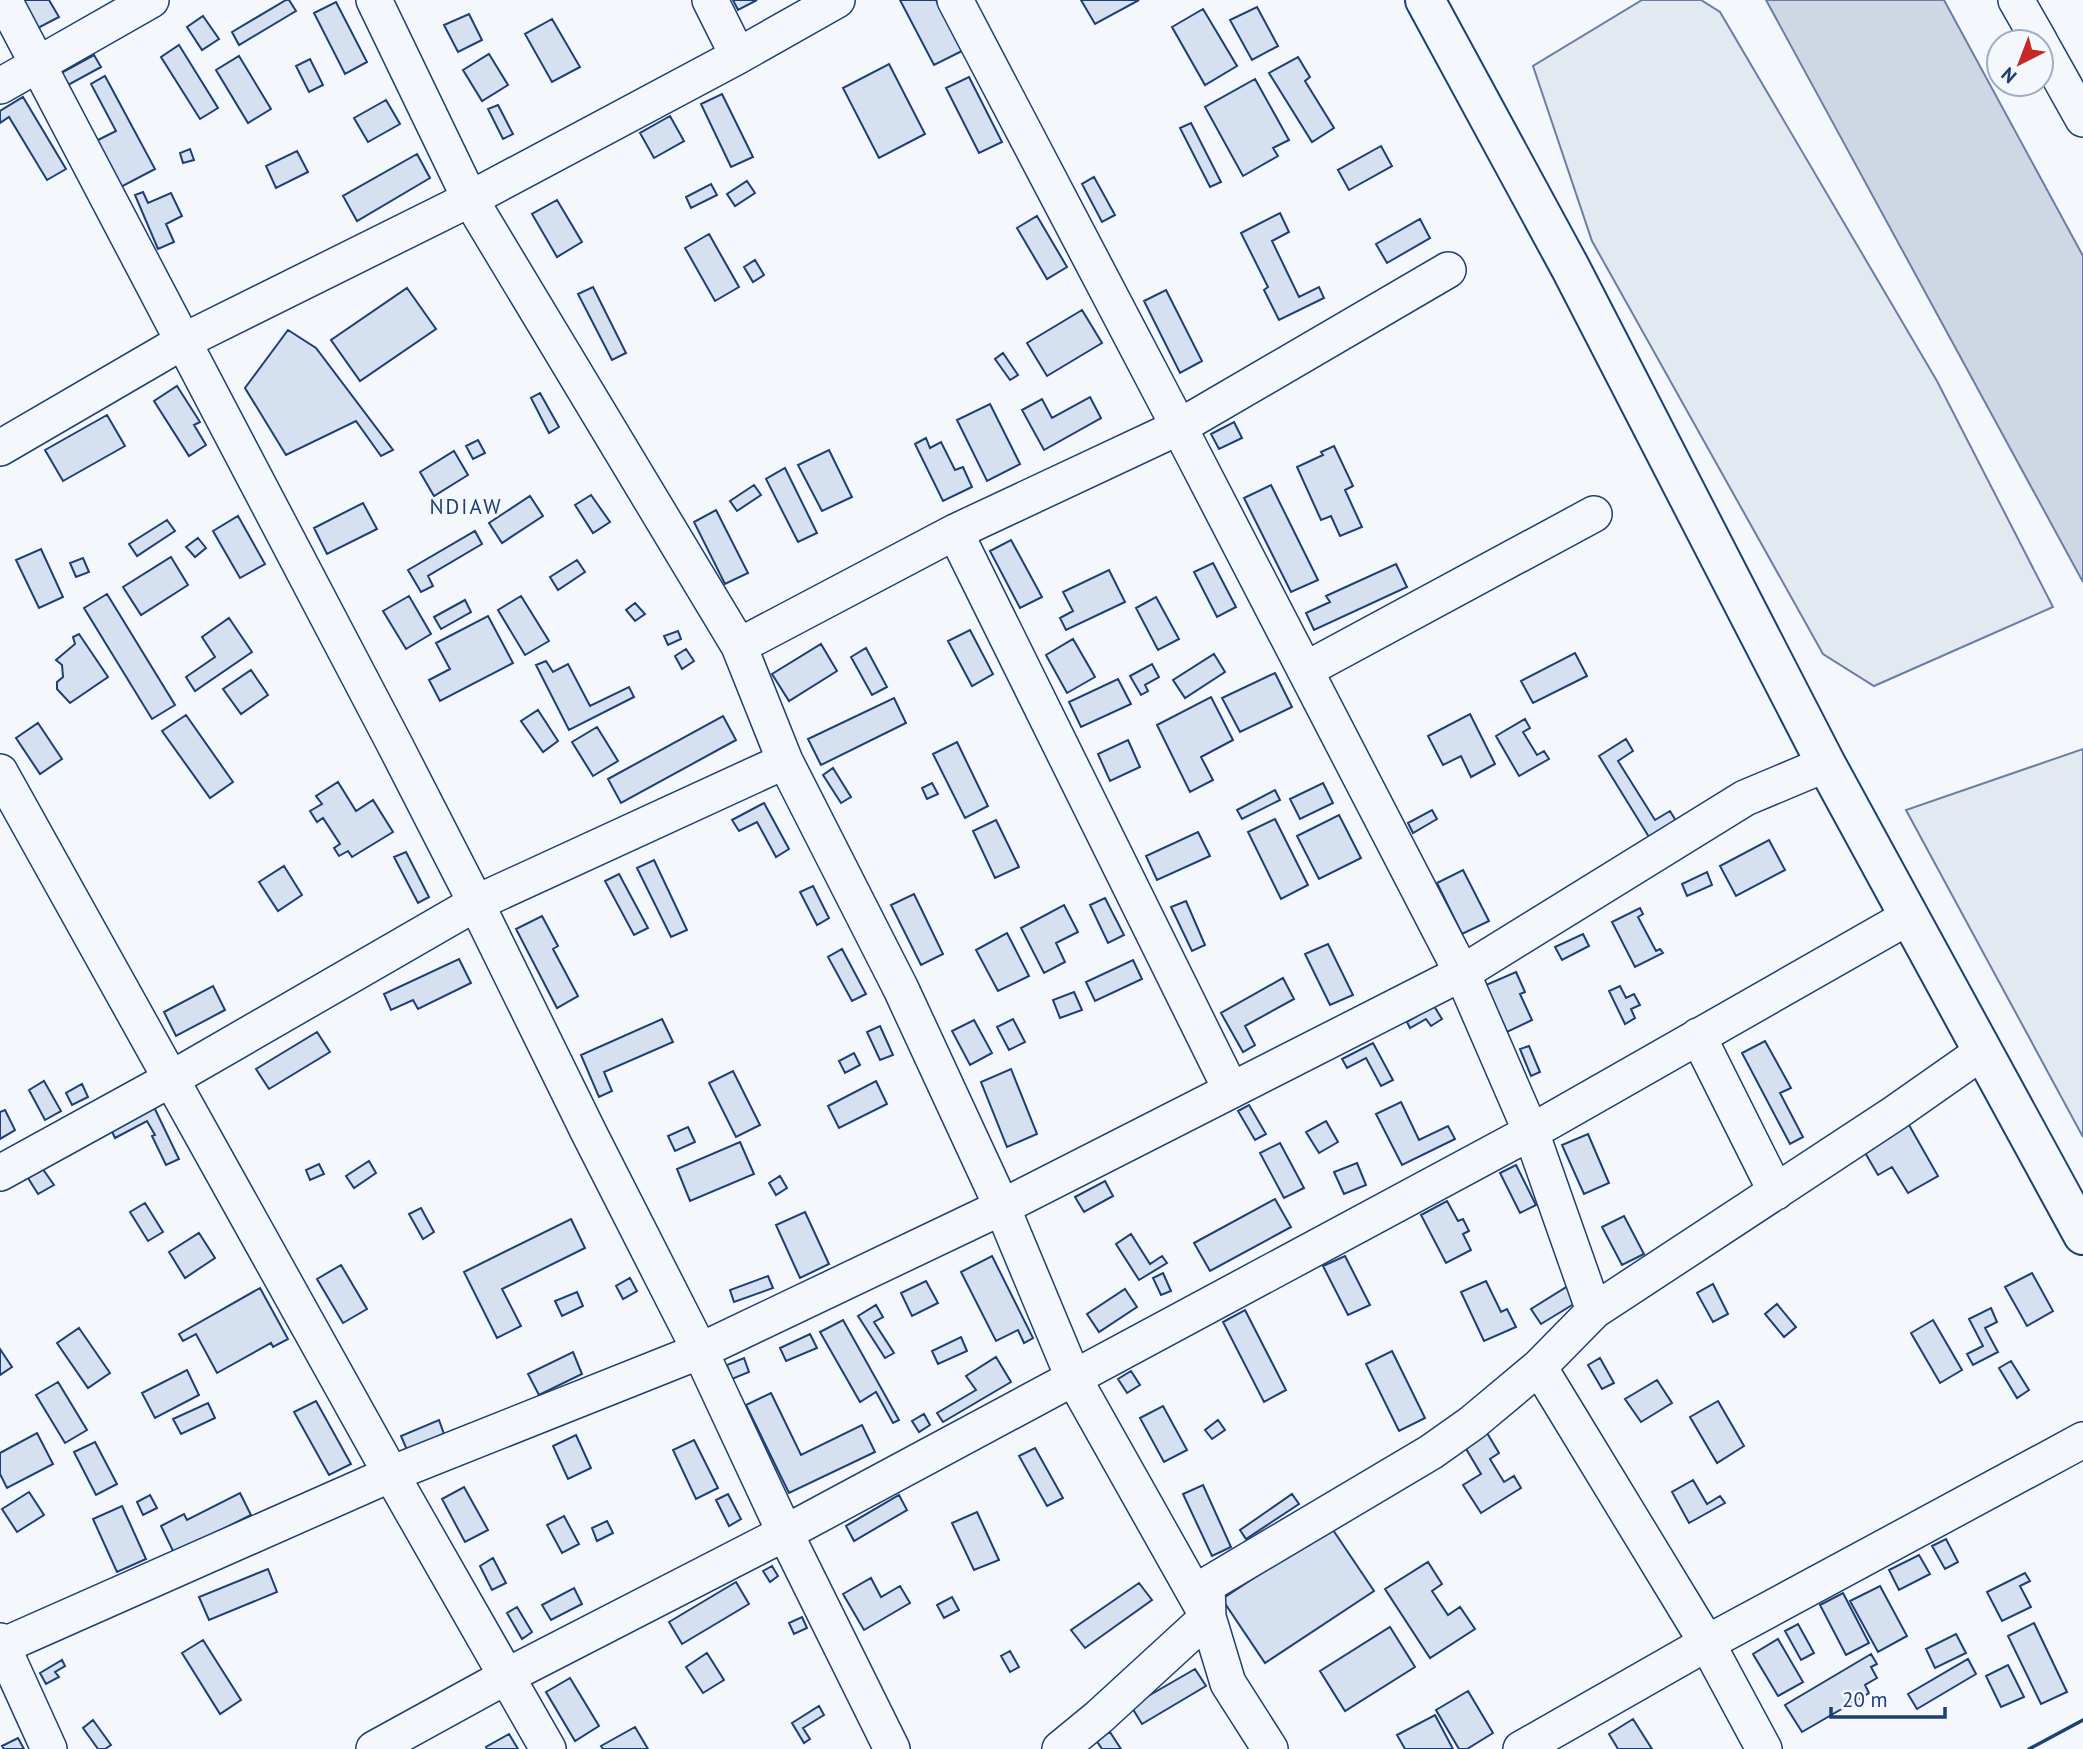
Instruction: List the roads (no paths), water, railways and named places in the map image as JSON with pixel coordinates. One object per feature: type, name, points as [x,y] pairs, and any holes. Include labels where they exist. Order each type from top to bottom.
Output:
[{"type":"main road","points":[[1425,0],[1571,269],[1826,764],[2083,1235]]},
{"type":"street","points":[[4,0],[476,903],[700,1351],[785,1533],[892,1749]]},
{"type":"street","points":[[0,86],[152,0]]},
{"type":"street","points":[[374,0],[470,198],[739,646],[785,761],[901,989],[1002,1207],[1073,1377],[1208,1617],[1228,1683],[1270,1749]]},
{"type":"street","points":[[710,0],[738,55]]},
{"type":"street","points":[[0,448],[182,342],[470,198],[837,0]]},
{"type":"street","points":[[955,0],[1461,973],[1531,1132],[1594,1311]]},
{"type":"street","points":[[2017,0],[2032,28]]},
{"type":"street","points":[[2055,70],[2083,119]]},
{"type":"street","points":[[739,646],[955,532],[1179,427],[1448,270]]},
{"type":"street","points":[[1305,670],[1594,514]]},
{"type":"street","points":[[955,532],[1230,1090]]},
{"type":"street","points":[[0,1173],[170,1079],[476,903],[785,761]]},
{"type":"street","points":[[49,1749],[1,1645],[391,1474],[700,1351],[1002,1207],[1461,973],[1745,798],[1826,764]]},
{"type":"street","points":[[0,772],[391,1474],[548,1749]]},
{"type":"street","points":[[374,1749],[507,1676],[785,1533],[1531,1132],[1910,916]]},
{"type":"street","points":[[1698,1036],[1776,1192]]},
{"type":"street","points":[[1060,1749],[1208,1617],[1207,1584],[1431,1452],[1472,1423],[1539,1367],[1594,1311],[1895,1113],[1982,1052]]},
{"type":"street","points":[[1539,1367],[1707,1643],[1765,1749]]},
{"type":"street","points":[[1521,1749],[1707,1643],[2083,1440]]},
{"type":"district","name":"NDIAW","points":[[466,507]]}]
